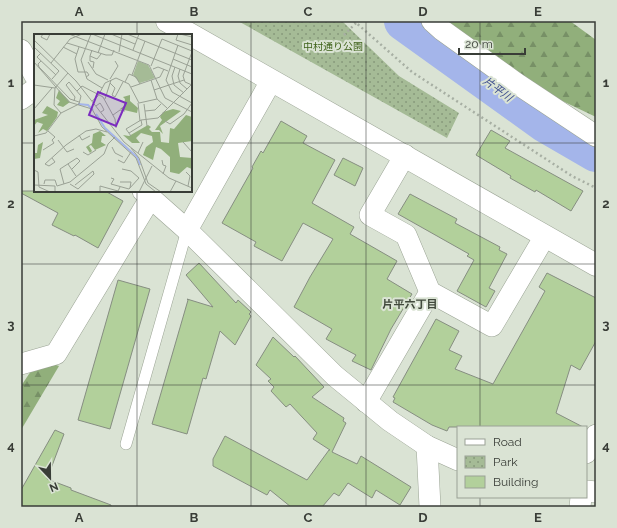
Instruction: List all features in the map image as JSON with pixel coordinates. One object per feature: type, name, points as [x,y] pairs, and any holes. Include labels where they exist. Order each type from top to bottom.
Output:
[{"type":"main road","points":[[167,21],[190,34]]},
{"type":"main road","points":[[192,35],[405,155],[596,265]]},
{"type":"street","points":[[432,21],[516,83],[596,136]]},
{"type":"street","points":[[21,50],[34,74]]},
{"type":"street","points":[[187,230],[272,81]]},
{"type":"street","points":[[21,99],[34,90]]},
{"type":"street","points":[[405,155],[370,215],[406,235],[430,292],[492,326],[545,236]]},
{"type":"street","points":[[21,364],[56,354],[147,194],[187,230],[335,376],[390,422],[428,446],[457,460]]},
{"type":"street","points":[[366,402],[430,292]]},
{"type":"street","points":[[587,451],[596,435]]},
{"type":"street","points":[[428,446],[430,507]]},
{"type":"lane","points":[[126,444],[187,230]]},
{"type":"path","points":[[344,35],[355,22],[412,72],[572,176],[596,188]]},
{"type":"green space","name":"中村通り公園","points":[[238,21],[342,21],[399,76],[459,113],[447,138]]},
{"type":"green space","points":[[442,21],[570,21],[596,40],[596,117],[531,86]]},
{"type":"green space","points":[[39,359],[59,366],[21,430],[21,386]]},
{"type":"building","points":[[281,121],[307,136],[303,143],[335,160],[312,203],[354,227],[350,234],[397,261],[387,279],[412,294],[391,329],[371,370],[352,361],[356,355],[326,339],[332,329],[294,307],[333,239],[303,223],[282,261],[254,246],[256,242],[222,223],[261,151],[263,153]]},
{"type":"building","points":[[491,130],[510,141],[505,148],[583,191],[571,211],[536,190],[535,192],[510,178],[511,176],[476,155]]},
{"type":"building","points":[[343,158],[363,168],[355,186],[334,175]]},
{"type":"building","points":[[21,191],[107,192],[123,201],[98,248],[75,235],[74,236],[52,225],[58,213],[21,193]]},
{"type":"building","points":[[410,194],[457,219],[455,223],[500,247],[499,250],[507,254],[489,288],[495,291],[486,307],[457,291],[474,260],[467,256],[469,254],[398,214]]},
{"type":"building","points":[[199,263],[236,303],[238,300],[251,312],[249,314],[251,316],[235,345],[220,331],[206,379],[203,378],[187,434],[152,424],[188,300],[187,299],[213,307],[186,275]]},
{"type":"building","points":[[547,273],[596,298],[596,341],[580,370],[571,365],[556,413],[581,426],[457,426],[449,427],[447,431],[432,425],[393,402],[395,398],[393,397],[436,319],[459,331],[449,350],[462,356],[455,369],[493,384],[545,291],[539,287]]},
{"type":"building","points":[[118,280],[150,289],[110,429],[78,420]]},
{"type":"building","points":[[273,337],[294,357],[295,356],[324,387],[312,397],[344,418],[343,421],[346,423],[332,452],[357,464],[361,456],[411,487],[400,505],[376,490],[372,498],[348,483],[339,496],[334,493],[322,507],[291,507],[270,490],[267,495],[213,466],[213,459],[225,436],[307,480],[330,450],[313,439],[317,433],[290,404],[286,407],[271,391],[274,387],[268,381],[271,379],[256,365]]},
{"type":"building","points":[[55,430],[64,434],[47,479],[111,505],[111,507],[21,507],[21,490]]},
{"type":"waterway","name":"片平川","points":[[404,21],[546,123],[596,152]]},
{"type":"district","name":"片平六丁目","points":[[410,304]]}]
